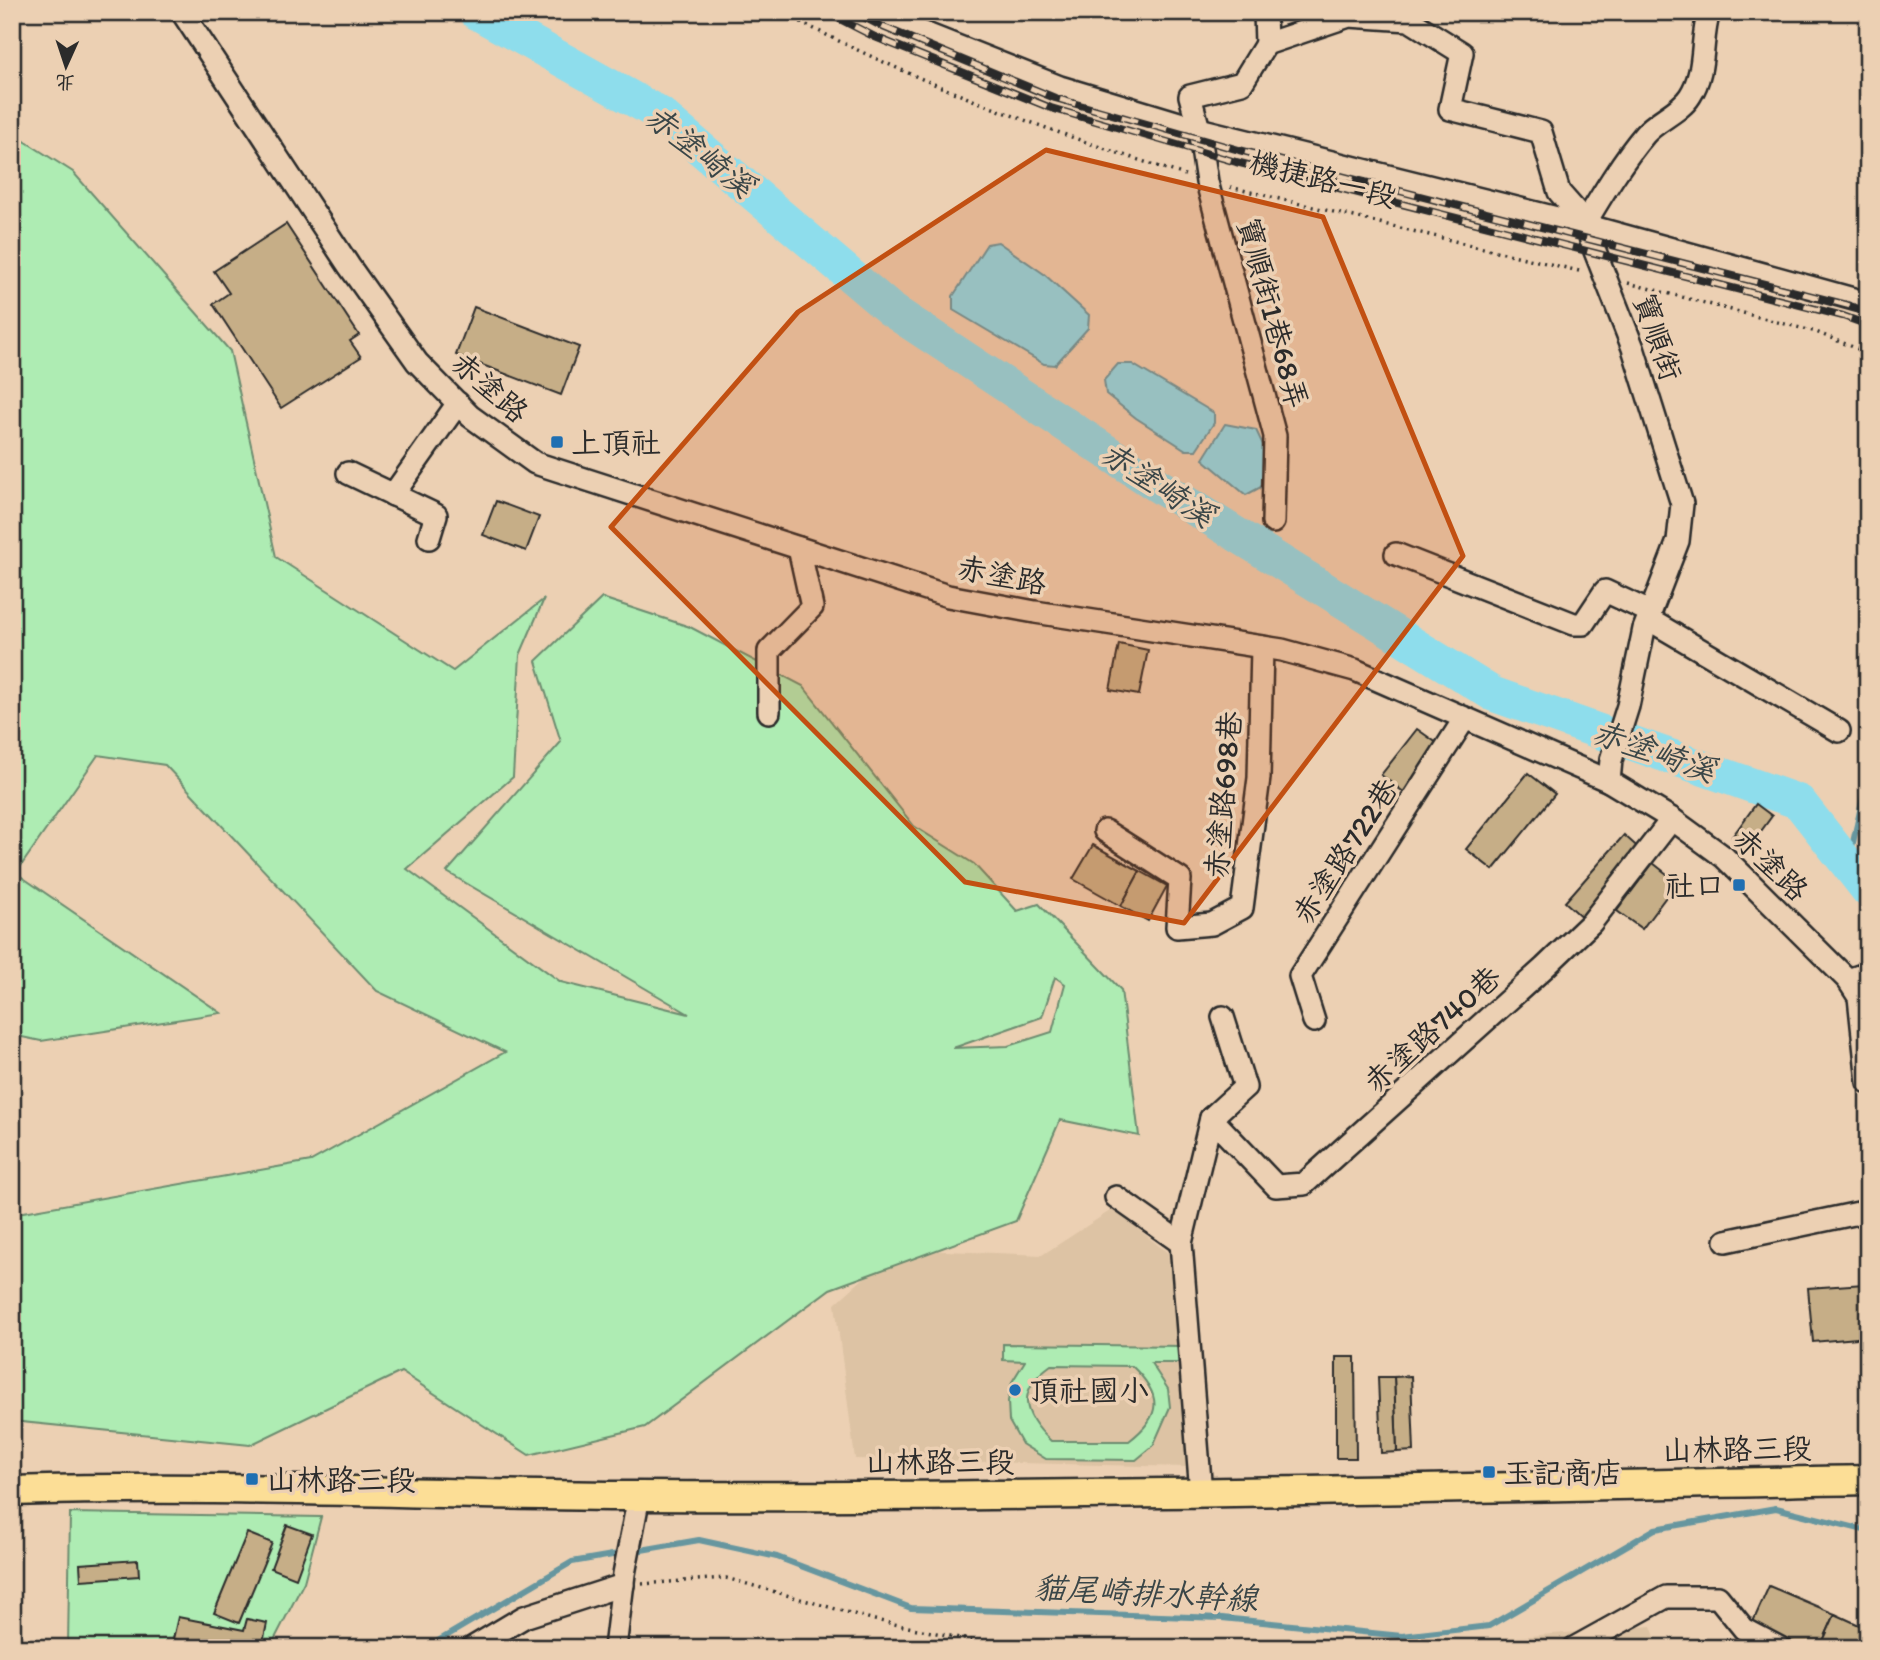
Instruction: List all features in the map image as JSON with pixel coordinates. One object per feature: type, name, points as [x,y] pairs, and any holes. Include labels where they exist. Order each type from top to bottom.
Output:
[{"type":"main road","name":"山林路三段","points":[[12,1491],[102,1488],[639,1496],[1202,1493],[1868,1479]]},
{"type":"street","name":"赤塗路","points":[[182,12],[349,266],[417,362],[470,416],[536,463],[948,596],[1282,650],[1355,670],[1465,718],[1610,771],[1724,857],[1858,977],[1868,1082]]},
{"type":"street","name":"機捷路一段","points":[[884,12],[919,31],[1060,87],[1199,129],[1589,226],[1868,303]]},
{"type":"street","points":[[1265,12],[1266,44],[1349,16],[1409,20],[1462,52],[1450,109],[1541,132],[1559,192],[1589,226]]},
{"type":"street","points":[[1589,226],[1587,220],[1608,184],[1646,132],[1690,97],[1703,65],[1705,26],[1709,12]]},
{"type":"street","name":"寶順街1巷68弄","points":[[1266,44],[1242,83],[1190,96],[1199,129],[1207,182],[1275,436],[1273,522]]},
{"type":"street","name":"寶順街","points":[[1589,226],[1591,241],[1633,348],[1682,504],[1678,541],[1649,615],[1610,771]]},
{"type":"street","points":[[393,495],[458,403]]},
{"type":"street","points":[[348,473],[436,515],[429,538]]},
{"type":"street","points":[[769,712],[769,651],[813,607],[799,548]]},
{"type":"street","points":[[1396,554],[1574,624],[1583,624],[1605,591],[1839,731]]},
{"type":"street","name":"赤塗路698巷","points":[[1105,831],[1180,879],[1177,927],[1212,924],[1242,908],[1259,778],[1262,647]]},
{"type":"street","name":"赤塗路722巷","points":[[1314,1021],[1300,976],[1465,718]]},
{"type":"street","name":"赤塗路740巷","points":[[1211,1118],[1276,1186],[1304,1184],[1581,932],[1672,819]]},
{"type":"street","points":[[1202,1493],[1181,1243],[1211,1118],[1245,1087],[1223,1017]]},
{"type":"street","points":[[1116,1197],[1181,1243]]},
{"type":"street","points":[[1726,1241],[1868,1211]]},
{"type":"street","points":[[615,1648],[624,1576],[639,1496]]},
{"type":"street","points":[[472,1648],[524,1617],[624,1576]]},
{"type":"street","points":[[1574,1648],[1666,1597],[1718,1597],[1744,1629],[1780,1648]]},
{"type":"path","name":"機捷路一段","points":[[782,12],[931,85],[1084,142],[1207,182],[1606,277],[1815,332],[1868,353]]},
{"type":"path","points":[[624,1576],[726,1578],[875,1619],[988,1644],[1049,1648]]},
{"type":"highlighted area","points":[[1046,150],[1323,217],[1463,556],[1184,923],[965,882],[611,527],[798,312]]},
{"type":"shaded area","name":"頂社國小","points":[[1113,1209],[1168,1253],[1183,1321],[1187,1467],[855,1459],[835,1304],[896,1249],[1042,1255]]},
{"type":"shaded area","points":[[1651,1626],[1659,1648],[1413,1648],[1492,1639]]},
{"type":"green space","points":[[12,133],[73,172],[230,351],[276,557],[453,671],[544,599],[520,655],[513,777],[407,869],[561,982],[689,1014],[447,872],[561,742],[536,661],[602,598],[690,627],[803,686],[914,826],[974,864],[1017,911],[1039,904],[1121,990],[1139,1136],[1060,1120],[1016,1221],[830,1289],[645,1427],[529,1455],[401,1372],[250,1445],[12,1421],[12,1214],[311,1161],[505,1052],[377,991],[165,765],[98,755],[16,873],[221,1013],[41,1041],[12,1035]],"holes":[[[1055,977],[1065,984],[1052,1032],[1008,1046],[953,1048],[1042,1017]]]},
{"type":"green space","points":[[1003,1344],[1184,1346],[1184,1363],[1151,1363],[1168,1389],[1170,1407],[1153,1446],[1136,1460],[1046,1459],[1022,1444],[1009,1421],[1008,1401],[1012,1382],[1025,1361],[1003,1360]],"holes":[[[1051,1365],[1132,1366],[1149,1386],[1154,1405],[1148,1422],[1129,1441],[1051,1441],[1029,1412],[1027,1402],[1032,1384]]]},
{"type":"green space","points":[[70,1513],[321,1517],[304,1582],[270,1648],[68,1648]]},
{"type":"water","points":[[998,242],[1044,274],[1089,315],[1088,328],[1055,365],[1044,364],[953,310],[953,296],[987,244]]},
{"type":"water","points":[[1118,364],[1132,364],[1214,413],[1214,423],[1196,450],[1186,450],[1136,418],[1106,394],[1104,380]]},
{"type":"water","points":[[1225,424],[1256,430],[1271,462],[1261,487],[1246,495],[1203,459]]},
{"type":"building","points":[[286,224],[359,335],[350,341],[361,357],[281,408],[213,304],[229,293],[214,271]]},
{"type":"building","points":[[474,307],[579,347],[561,395],[456,355]]},
{"type":"building","points":[[496,501],[539,517],[526,551],[483,535]]},
{"type":"building","points":[[1119,644],[1148,650],[1139,695],[1110,690]]},
{"type":"building","points":[[1417,729],[1441,746],[1405,793],[1381,775]]},
{"type":"building","points":[[1528,773],[1555,794],[1493,870],[1466,849]]},
{"type":"building","points":[[1756,804],[1772,816],[1748,849],[1732,837]]},
{"type":"building","points":[[1624,835],[1643,852],[1584,919],[1565,902]]},
{"type":"building","points":[[1093,845],[1140,871],[1121,906],[1073,879]]},
{"type":"building","points":[[1653,863],[1677,882],[1642,929],[1617,911]]},
{"type":"building","points":[[1140,871],[1167,886],[1148,921],[1121,906]]},
{"type":"building","points":[[1864,1284],[1868,1337],[1813,1342],[1808,1288]]},
{"type":"building","points":[[1336,1357],[1355,1357],[1356,1458],[1336,1458]]},
{"type":"building","points":[[1411,1376],[1414,1451],[1397,1452],[1394,1377]]},
{"type":"building","points":[[1378,1377],[1394,1377],[1397,1452],[1381,1453]]},
{"type":"building","points":[[287,1525],[312,1534],[296,1578],[271,1568]]},
{"type":"building","points":[[247,1533],[272,1543],[239,1623],[214,1613]]},
{"type":"building","points":[[138,1560],[139,1576],[81,1580],[80,1564]]},
{"type":"building","points":[[1769,1586],[1835,1614],[1820,1648],[1806,1648],[1752,1624]]},
{"type":"building","points":[[1835,1614],[1868,1629],[1868,1648],[1820,1648]]},
{"type":"building","points":[[178,1617],[244,1630],[247,1619],[267,1623],[262,1648],[214,1648],[173,1639]]},
{"type":"waterway","name":"赤塗崎溪","points":[[476,12],[660,114],[890,309],[1157,485],[1493,694],[1799,802],[1868,890]]},
{"type":"waterway","points":[[1848,865],[1868,775]]},
{"type":"waterway","name":"貓尾崎排水幹線","points":[[426,1648],[572,1562],[699,1540],[777,1557],[911,1608],[1222,1618],[1402,1636],[1489,1626],[1655,1529],[1776,1508],[1868,1531]]},
{"type":"railway","points":[[826,12],[875,37],[1051,108],[1236,162],[1843,316],[1868,325]]},
{"type":"railway","points":[[854,12],[883,27],[1055,98],[1239,150],[1868,312]]},
{"type":"place","name":"上頂社","points":[[557,442]]},
{"type":"place","name":"社口","points":[[1739,885]]},
{"type":"place","name":"頂社國小","points":[[1015,1390]]},
{"type":"place","name":"玉記商店","points":[[1489,1472]]},
{"type":"place","name":"山林路三段","points":[[252,1479]]}]
